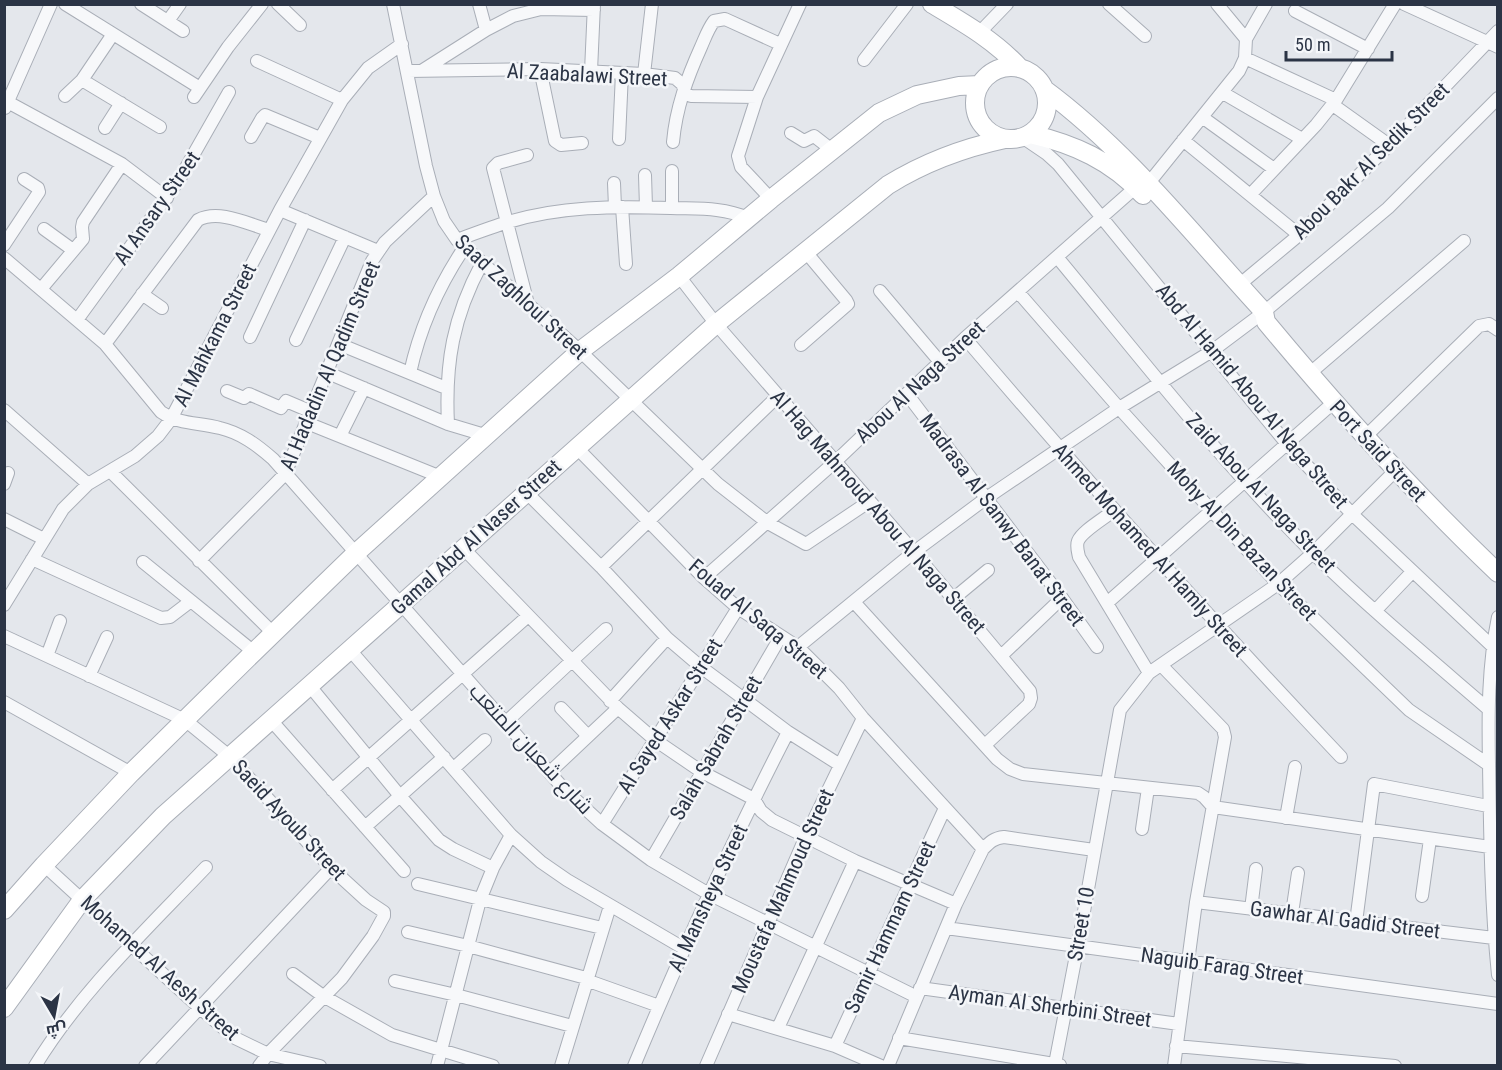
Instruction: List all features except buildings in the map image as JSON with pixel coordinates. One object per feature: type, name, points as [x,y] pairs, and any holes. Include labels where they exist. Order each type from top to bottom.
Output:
[{"type":"street","points":[[51,4],[6,104],[122,164],[167,198]]},
{"type":"street","points":[[65,4],[197,92],[261,4]]},
{"type":"street","points":[[141,4],[183,31]]},
{"type":"street","points":[[168,21],[180,4]]},
{"type":"street","points":[[278,4],[300,25]]},
{"type":"street","name":"Saad Zaghloul Street","points":[[393,4],[434,196],[444,221],[461,244],[580,351],[702,470],[768,523],[802,544],[810,543],[870,501]]},
{"type":"street","points":[[479,4],[486,30]]},
{"type":"street","points":[[644,74],[652,4]]},
{"type":"street","points":[[771,199],[737,160],[758,97],[800,4]]},
{"type":"street","points":[[864,60],[907,4]]},
{"type":"street","points":[[932,4],[980,32],[1020,68],[1033,75],[1044,89],[1047,97],[1046,114],[1037,129],[1019,136],[989,132],[979,118],[975,102],[980,85],[985,78],[1001,69],[1020,68]]},
{"type":"street","points":[[980,32],[1007,4]]},
{"type":"street","points":[[1109,4],[1145,36]]},
{"type":"street","points":[[1217,4],[1246,39]]},
{"type":"street","points":[[1266,4],[1246,39],[1245,58],[1335,102],[1389,145]]},
{"type":"street","points":[[1250,195],[1335,102],[1395,4]]},
{"type":"street","points":[[1404,4],[1493,44]]},
{"type":"street","points":[[422,70],[513,16],[544,7],[594,7],[591,71]]},
{"type":"street","points":[[1295,11],[1368,49]]},
{"type":"street","points":[[673,142],[676,112],[711,24],[717,20],[725,20],[780,44]]},
{"type":"street","name":"Abou Bakr Al Sedik Street","points":[[1239,285],[1299,235],[1493,44],[1497,31]]},
{"type":"street","points":[[65,96],[82,80],[113,34]]},
{"type":"street","name":"Al Mahkama Street","points":[[4,604],[63,509],[88,484],[135,456],[158,436],[171,419],[269,230],[342,100],[368,68],[402,44]]},
{"type":"street","name":"Abou Al Naga Street","points":[[704,578],[768,523],[966,338],[1102,216],[1142,186],[1223,93],[1239,71],[1245,58]]},
{"type":"street","points":[[257,61],[342,100]]},
{"type":"street","points":[[540,69],[555,141],[561,145],[582,143]]},
{"type":"street","name":"Al Zaabalawi Street","points":[[408,72],[540,69],[644,74],[675,78],[687,95],[691,96],[758,97]]},
{"type":"street","points":[[620,139],[622,73]]},
{"type":"street","points":[[82,80],[160,127]]},
{"type":"street","points":[[4,910],[131,773],[254,652],[355,554],[580,351],[679,276],[879,113],[897,103],[938,89],[980,85]]},
{"type":"street","name":"Port Said Street","points":[[1044,89],[1089,123],[1129,163],[1142,186],[1262,317],[1395,471],[1496,568]]},
{"type":"street","name":"Al Ansary Street","points":[[77,320],[167,198],[229,92]]},
{"type":"street","points":[[1223,93],[1302,139]]},
{"type":"street","name":"Abou Bakr Al Sedik Street","points":[[798,647],[914,552],[985,499],[1058,448],[1262,317],[1388,208],[1497,98]]},
{"type":"street","points":[[105,128],[121,103]]},
{"type":"street","points":[[251,137],[262,117],[266,116],[320,138]]},
{"type":"street","points":[[1202,117],[1274,169]]},
{"type":"street","points":[[791,133],[804,141],[814,136],[832,150]]},
{"type":"street","name":"Port Said Street","points":[[1019,136],[1055,139],[1084,150],[1142,186],[1239,285],[1262,317]]},
{"type":"street","name":"Abd Al Hamid Abou Al Naga Street","points":[[1019,136],[1053,159],[1287,444],[1352,514],[1492,646]]},
{"type":"street","name":"Gamal Abd Al Naser Street","points":[[4,1008],[82,900],[163,816],[716,324],[868,200],[910,172],[956,151],[1019,136]]},
{"type":"street","points":[[1183,140],[1299,235]]},
{"type":"street","points":[[527,155],[498,163],[493,168],[528,305]]},
{"type":"street","points":[[41,289],[83,239],[83,222],[122,164]]},
{"type":"street","points":[[672,171],[672,208]]},
{"type":"street","points":[[645,175],[646,207]]},
{"type":"street","points":[[4,245],[39,191],[24,178]]},
{"type":"street","points":[[614,183],[626,264]]},
{"type":"street","name":"Al Hadadin Al Qadim Street","points":[[199,561],[285,474],[378,251],[434,196]]},
{"type":"street","points":[[410,373],[430,307],[461,244],[506,222],[545,214],[619,207],[718,209],[748,218]]},
{"type":"street","points":[[280,210],[378,251]]},
{"type":"street","points":[[105,344],[193,225],[205,216],[219,216],[269,230]]},
{"type":"street","points":[[250,337],[305,220]]},
{"type":"street","points":[[44,229],[73,250]]},
{"type":"street","points":[[296,340],[345,237]]},
{"type":"street","points":[[1309,374],[1464,241]]},
{"type":"street","points":[[801,345],[848,304],[806,251]]},
{"type":"street","name":"Zaid Abou Al Naga Street","points":[[1057,257],[1245,481],[1313,553],[1375,611],[1487,708]]},
{"type":"street","points":[[4,258],[105,344],[150,400],[171,419]]},
{"type":"street","points":[[448,424],[446,388],[451,344],[456,323],[482,263]]},
{"type":"street","name":"Al Hag Mahmoud Abou Al Naga Street","points":[[679,276],[716,324],[914,552],[1030,691],[1029,704],[985,745]]},
{"type":"street","points":[[880,291],[940,362]]},
{"type":"street","name":"Mohy Al Din Bazan Street","points":[[1018,292],[1278,584],[1409,710],[1489,765]]},
{"type":"street","points":[[142,294],[162,308]]},
{"type":"street","points":[[1365,437],[1479,326],[1490,324],[1497,330]]},
{"type":"street","name":"Ahmed Mohamed Al Hamly Street","points":[[966,338],[1113,511],[1158,558],[1217,626],[1341,757]]},
{"type":"street","points":[[339,344],[446,388]]},
{"type":"street","points":[[328,373],[448,424],[488,436]]},
{"type":"street","points":[[340,436],[364,388]]},
{"type":"street","points":[[227,391],[244,398],[249,394],[281,408],[286,401],[340,436],[441,477]]},
{"type":"street","name":"Madrasa Al Sanwy Banat Street","points":[[907,394],[1097,647]]},
{"type":"street","points":[[601,567],[778,396]]},
{"type":"street","points":[[1107,603],[1334,403]]},
{"type":"street","points":[[4,410],[88,484]]},
{"type":"street","name":"شارع شعبان المتعب","points":[[171,419],[222,428],[239,434],[273,459],[564,789],[602,824],[651,860],[709,894],[869,974]]},
{"type":"street","name":"Fouad Al Saqa Street","points":[[577,448],[704,578],[738,608],[798,647],[839,688],[863,718],[983,849]]},
{"type":"street","name":"Street 10","points":[[1058,1065],[1105,783],[1120,710],[1149,673],[1278,584],[1313,553],[1395,471]]},
{"type":"street","points":[[111,472],[274,634]]},
{"type":"street","points":[[526,492],[601,567],[667,638],[701,667],[788,732],[840,765]]},
{"type":"street","points":[[1113,511],[1084,534],[1078,542],[1079,556],[1149,673]]},
{"type":"street","points":[[4,519],[44,539]]},
{"type":"street","points":[[463,548],[614,704],[655,740],[702,772],[754,799],[766,816],[855,861],[956,904]]},
{"type":"street","points":[[32,559],[161,618],[170,617],[191,601]]},
{"type":"street","points":[[143,562],[254,652]]},
{"type":"street","points":[[953,599],[988,570]]},
{"type":"street","points":[[1375,611],[1412,573]]},
{"type":"street","points":[[1001,656],[1062,598]]},
{"type":"street","points":[[854,602],[985,745],[1010,769],[1023,774],[1198,793],[1213,807],[1490,847]]},
{"type":"street","name":"Al Sayed Askar Street","points":[[602,824],[738,608]]},
{"type":"street","points":[[333,790],[528,616]]},
{"type":"street","points":[[1497,617],[1492,646],[1487,708],[1489,765],[1493,789],[1488,806],[1494,874],[1494,938],[1497,975]]},
{"type":"street","points":[[47,656],[60,621]]},
{"type":"street","points":[[505,723],[606,629]]},
{"type":"street","name":"Saeid Ayoub Street","points":[[4,636],[185,720],[229,756],[331,868],[366,900],[384,912],[380,923],[358,958],[323,996]]},
{"type":"street","points":[[89,676],[107,636]]},
{"type":"street","name":"Salah Sabrah Street","points":[[651,860],[781,636]]},
{"type":"street","points":[[550,772],[588,736],[667,638]]},
{"type":"street","points":[[350,650],[511,835],[550,868],[685,949]]},
{"type":"street","points":[[1161,665],[1225,733],[1196,902],[1174,1065]]},
{"type":"street","points":[[309,685],[439,840],[493,868]]},
{"type":"street","points":[[4,702],[131,773]]},
{"type":"street","points":[[561,708],[588,736]]},
{"type":"street","name":"Moustafa Mahmoud Street","points":[[706,1065],[806,836],[863,718]]},
{"type":"street","points":[[270,719],[404,871]]},
{"type":"street","name":"Al Mansheya Street","points":[[634,1065],[709,894],[788,732]]},
{"type":"street","points":[[454,768],[485,740]]},
{"type":"street","points":[[365,827],[444,757]]},
{"type":"street","points":[[1286,818],[1295,767]]},
{"type":"street","points":[[1356,922],[1374,784],[1488,806]]},
{"type":"street","points":[[1142,829],[1148,788]]},
{"type":"street","name":"Samir Hammam Street","points":[[835,1046],[945,808]]},
{"type":"street","points":[[437,1065],[480,900],[493,868],[511,835]]},
{"type":"street","points":[[888,1065],[956,904],[983,849],[996,838],[1004,837],[1094,850]]},
{"type":"street","points":[[1422,896],[1430,839]]},
{"type":"street","points":[[778,1028],[855,861]]},
{"type":"street","name":"Mohamed Al Aesh Street","points":[[44,865],[235,1038],[268,1054],[319,1065]]},
{"type":"street","points":[[35,1065],[73,1012],[131,945],[206,867]]},
{"type":"street","points":[[145,1065],[331,868]]},
{"type":"street","points":[[1251,909],[1256,869]]},
{"type":"street","points":[[1292,914],[1298,873]]},
{"type":"street","points":[[418,884],[602,928]]},
{"type":"street","name":"Gawhar Al Gadid Street","points":[[1196,902],[1494,938]]},
{"type":"street","points":[[561,1065],[610,906]]},
{"type":"street","name":"Naguib Farag Street","points":[[946,928],[1497,1004]]},
{"type":"street","points":[[408,932],[586,979],[659,1006]]},
{"type":"street","name":"Ayman Al Sherbini Street","points":[[869,974],[919,992],[1066,1008],[1179,1024]]},
{"type":"street","points":[[292,975],[323,996],[392,1035],[493,1065]]},
{"type":"street","points":[[395,981],[572,1026]]},
{"type":"street","points":[[259,1065],[323,996]]},
{"type":"street","points":[[729,1014],[835,1046],[881,1065]]},
{"type":"street","points":[[899,1038],[1058,1065]]},
{"type":"street","points":[[1176,1046],[1395,1065]]}]
